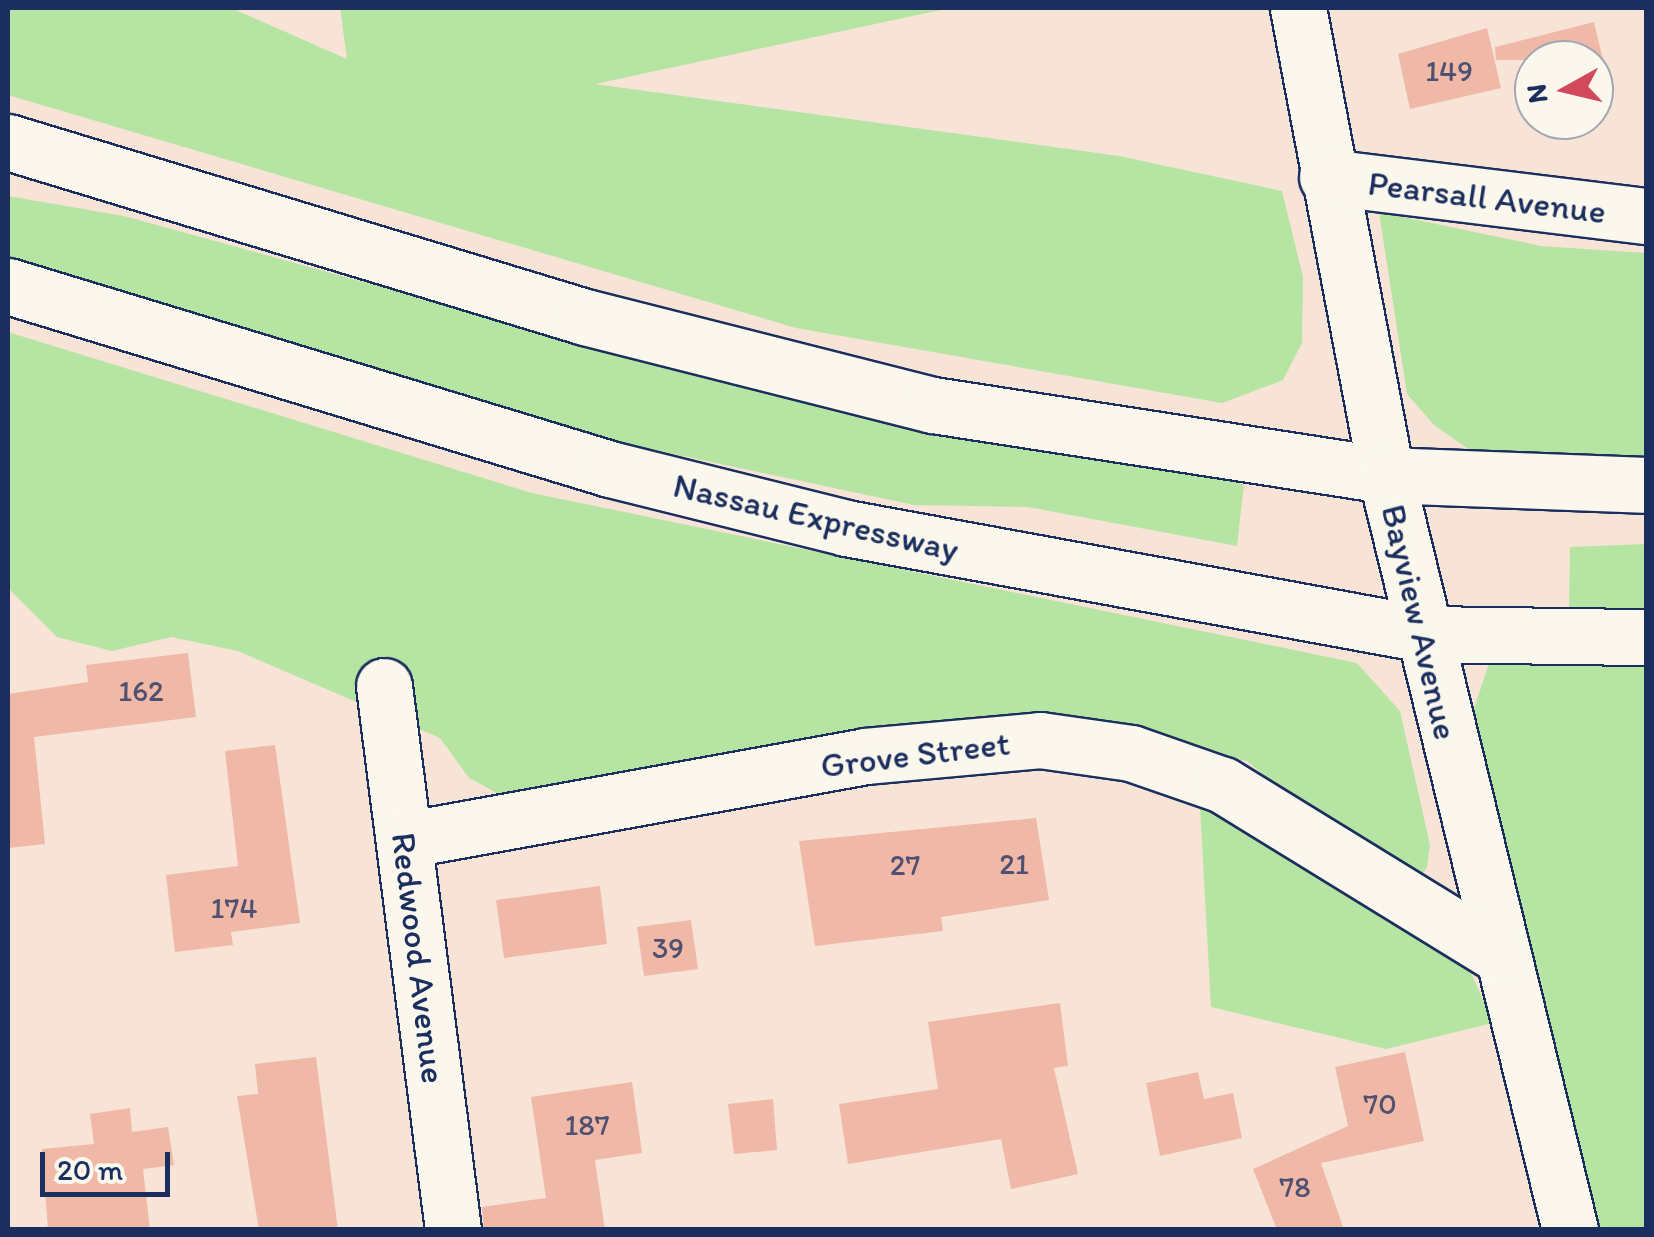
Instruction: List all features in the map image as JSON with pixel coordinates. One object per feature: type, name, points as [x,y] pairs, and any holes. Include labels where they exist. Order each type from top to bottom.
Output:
[{"type":"main road","name":"Bayview Avenue","points":[[1298,8],[1386,476],[1498,954],[1570,1230]]},
{"type":"main road","points":[[8,142],[764,365],[1018,421],[1386,476],[1646,485]]},
{"type":"main road","name":"Pearsall Avenue","points":[[1327,177],[1646,216]]},
{"type":"main road","name":"Nassau Expressway","points":[[8,286],[772,511],[1424,634],[1646,636]]},
{"type":"main road","name":"Redwood Avenue","points":[[384,686],[453,1230]]},
{"type":"main road","name":"Grove Street","points":[[404,840],[865,756],[1040,740],[1131,753],[1224,785],[1498,954]]},
{"type":"green space","points":[[8,8],[231,8],[347,59],[340,8],[950,8],[595,84],[1119,156],[1282,191],[1303,277],[1302,343],[1283,380],[1222,403],[796,328],[8,95]]},
{"type":"green space","points":[[8,196],[124,216],[840,413],[1244,484],[1237,546],[1028,507],[914,505],[608,440],[8,256]]},
{"type":"green space","points":[[1379,212],[1541,246],[1646,253],[1646,475],[1477,455],[1434,425],[1407,394]]},
{"type":"green space","points":[[8,332],[532,493],[1357,663],[1400,711],[1430,845],[1427,867],[1421,877],[1328,829],[1247,761],[1096,725],[521,806],[469,778],[440,738],[238,651],[171,637],[112,651],[57,637],[8,588]]},
{"type":"green space","points":[[1646,544],[1646,616],[1569,611],[1570,547]]},
{"type":"green space","points":[[1646,645],[1646,1229],[1601,1229],[1469,724],[1490,660]]},
{"type":"green space","points":[[1200,807],[1430,933],[1466,961],[1493,1023],[1386,1049],[1211,1007]]},
{"type":"building","points":[[1594,22],[1598,40],[1523,40]]},
{"type":"building","points":[[1487,28],[1501,88],[1410,109],[1398,54]]},
{"type":"building","points":[[1514,42],[1514,60],[1496,60],[1495,47]]},
{"type":"building","points":[[188,653],[196,717],[34,737],[45,844],[8,848],[8,694],[88,682],[86,665]]},
{"type":"building","points":[[275,745],[300,923],[231,932],[233,945],[175,952],[166,875],[238,866],[225,751]]},
{"type":"building","points":[[1036,818],[1049,900],[941,917],[943,931],[815,946],[799,841]]},
{"type":"building","points":[[600,886],[607,944],[504,958],[496,900]]},
{"type":"building","points":[[691,920],[698,969],[644,976],[637,927]]},
{"type":"building","points":[[1060,1003],[1068,1066],[1054,1068],[1078,1174],[1011,1189],[1001,1139],[848,1164],[839,1104],[938,1089],[928,1022]]},
{"type":"building","points":[[1405,1052],[1424,1141],[1321,1163],[1344,1230],[1277,1230],[1253,1169],[1348,1126],[1335,1067]]},
{"type":"building","points":[[316,1057],[338,1230],[259,1230],[237,1096],[258,1094],[255,1064]]},
{"type":"building","points":[[1198,1072],[1204,1099],[1233,1093],[1242,1138],[1160,1156],[1146,1083]]},
{"type":"building","points":[[632,1082],[642,1153],[595,1160],[605,1230],[484,1230],[482,1207],[546,1198],[531,1097]]},
{"type":"building","points":[[773,1099],[777,1150],[734,1154],[728,1104]]},
{"type":"building","points":[[130,1108],[132,1132],[168,1127],[174,1165],[143,1169],[150,1230],[48,1230],[42,1149],[94,1144],[90,1114]]}]
